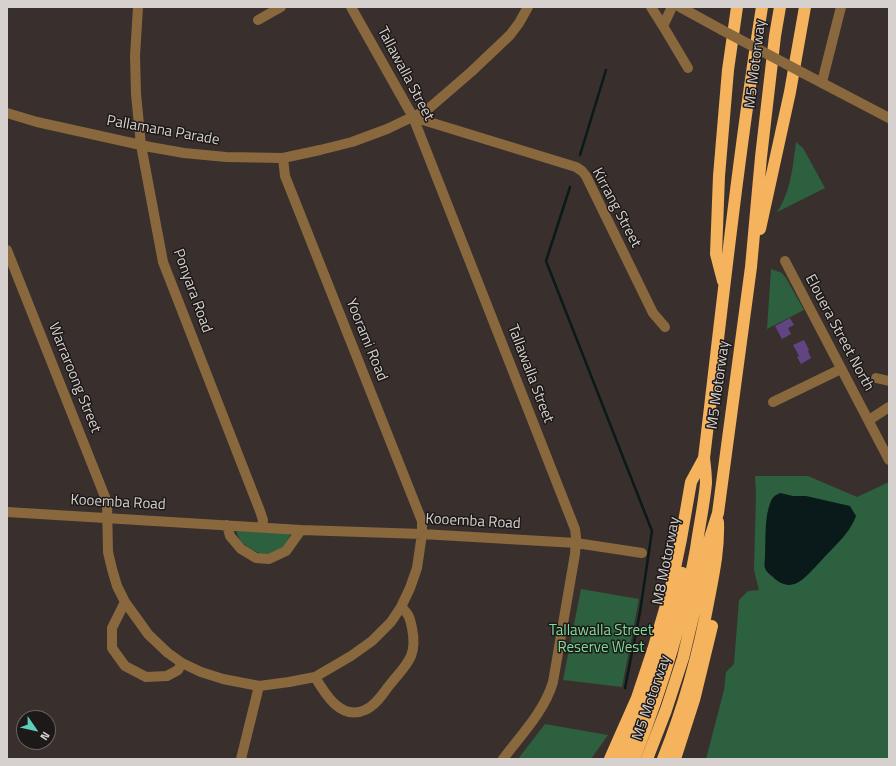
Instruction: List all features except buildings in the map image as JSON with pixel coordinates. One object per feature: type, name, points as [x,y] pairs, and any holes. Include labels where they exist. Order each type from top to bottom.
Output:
[{"type":"highway","points":[[725,286],[716,254],[719,176],[728,70],[737,7]]},
{"type":"highway","name":"M5 Motorway","points":[[634,759],[658,694],[684,610],[699,528],[706,482],[704,458],[748,96],[762,7]]},
{"type":"highway","name":"M5 Motorway","points":[[647,759],[666,710],[683,658],[696,608],[709,541],[718,513],[751,268],[761,157],[775,36],[780,7]]},
{"type":"highway","points":[[751,268],[790,92],[805,7]]},
{"type":"highway","points":[[610,759],[637,698],[653,650],[672,585],[683,532],[691,482],[704,458]]},
{"type":"highway","name":"M8 Motorway","points":[[622,759],[646,701],[673,614],[687,549],[697,482],[704,458]]},
{"type":"highway","points":[[663,759],[687,693],[706,615],[719,542],[718,513]]},
{"type":"highway","points":[[674,759],[694,700],[711,631],[725,543],[718,513]]},
{"type":"street","name":"Ponyara Road","points":[[138,7],[135,56],[136,94],[141,145],[163,262],[263,520],[262,527]]},
{"type":"street","points":[[258,20],[281,7]]},
{"type":"street","name":"Tallawalla Street","points":[[351,7],[413,117],[575,529],[576,542],[553,682],[549,695],[543,707],[503,759]]},
{"type":"street","name":"Pallamana Parade","points":[[7,113],[37,122],[184,153],[226,157],[283,158],[352,142],[388,129],[427,110],[471,72],[510,35],[528,7]]},
{"type":"street","points":[[651,7],[688,68]]},
{"type":"street","points":[[663,26],[672,7]]},
{"type":"street","points":[[680,7],[697,11],[722,30],[889,118]]},
{"type":"street","points":[[822,82],[841,7]]},
{"type":"street","name":"Kirrang Street","points":[[413,117],[576,167],[582,171],[653,313],[665,327]]},
{"type":"street","name":"Yoorami Road","points":[[259,686],[315,677],[341,662],[372,641],[391,622],[401,607],[417,568],[422,534],[422,521],[285,176],[283,158]]},
{"type":"street","name":"Warraroong Street","points":[[7,250],[107,502],[108,552],[112,569],[125,602],[148,634],[168,653],[182,663],[201,672],[223,679],[259,686]]},
{"type":"street","name":"Elouera Street North","points":[[785,261],[889,460]]},
{"type":"street","points":[[773,402],[841,369]]},
{"type":"street","points":[[876,378],[889,381]]},
{"type":"street","points":[[869,420],[889,407]]},
{"type":"street","name":"Kooemba Road","points":[[7,512],[301,530],[422,534],[576,542],[642,553]]},
{"type":"street","points":[[227,525],[230,536],[241,548],[256,558],[270,559],[286,551],[301,530]]},
{"type":"street","points":[[125,602],[112,628],[112,648],[125,666],[146,677],[166,676],[178,670],[182,663]]},
{"type":"street","points":[[315,677],[332,703],[341,708],[352,712],[365,710],[377,701],[410,660],[414,648],[414,637],[411,622],[408,613],[401,607]]},
{"type":"street","points":[[241,759],[259,686]]},
{"type":"green space","points":[[796,142],[803,148],[825,188],[777,212],[782,204],[788,187]]},
{"type":"green space","points":[[771,269],[782,273],[804,310],[767,329]]},
{"type":"green space","points":[[755,476],[808,476],[857,497],[889,482],[889,759],[706,759],[724,690],[726,672],[734,664],[739,600],[748,591],[759,590],[754,570]]},
{"type":"green space","points":[[236,530],[291,533],[288,540],[280,550],[275,553],[264,554],[245,545],[241,541]]},
{"type":"green space","name":"Tallawalla Street Reserve West","points":[[581,589],[639,599],[622,687],[563,680]]},
{"type":"green space","points":[[545,724],[608,735],[591,759],[518,759]]},
{"type":"shaded area","points":[[780,493],[793,496],[806,496],[850,506],[856,516],[850,529],[810,572],[800,581],[788,585],[775,579],[765,568],[767,514],[772,499]]},
{"type":"waterway","points":[[580,155],[606,70]]},
{"type":"waterway","points":[[570,187],[546,261],[652,531],[640,612],[625,688]]}]
